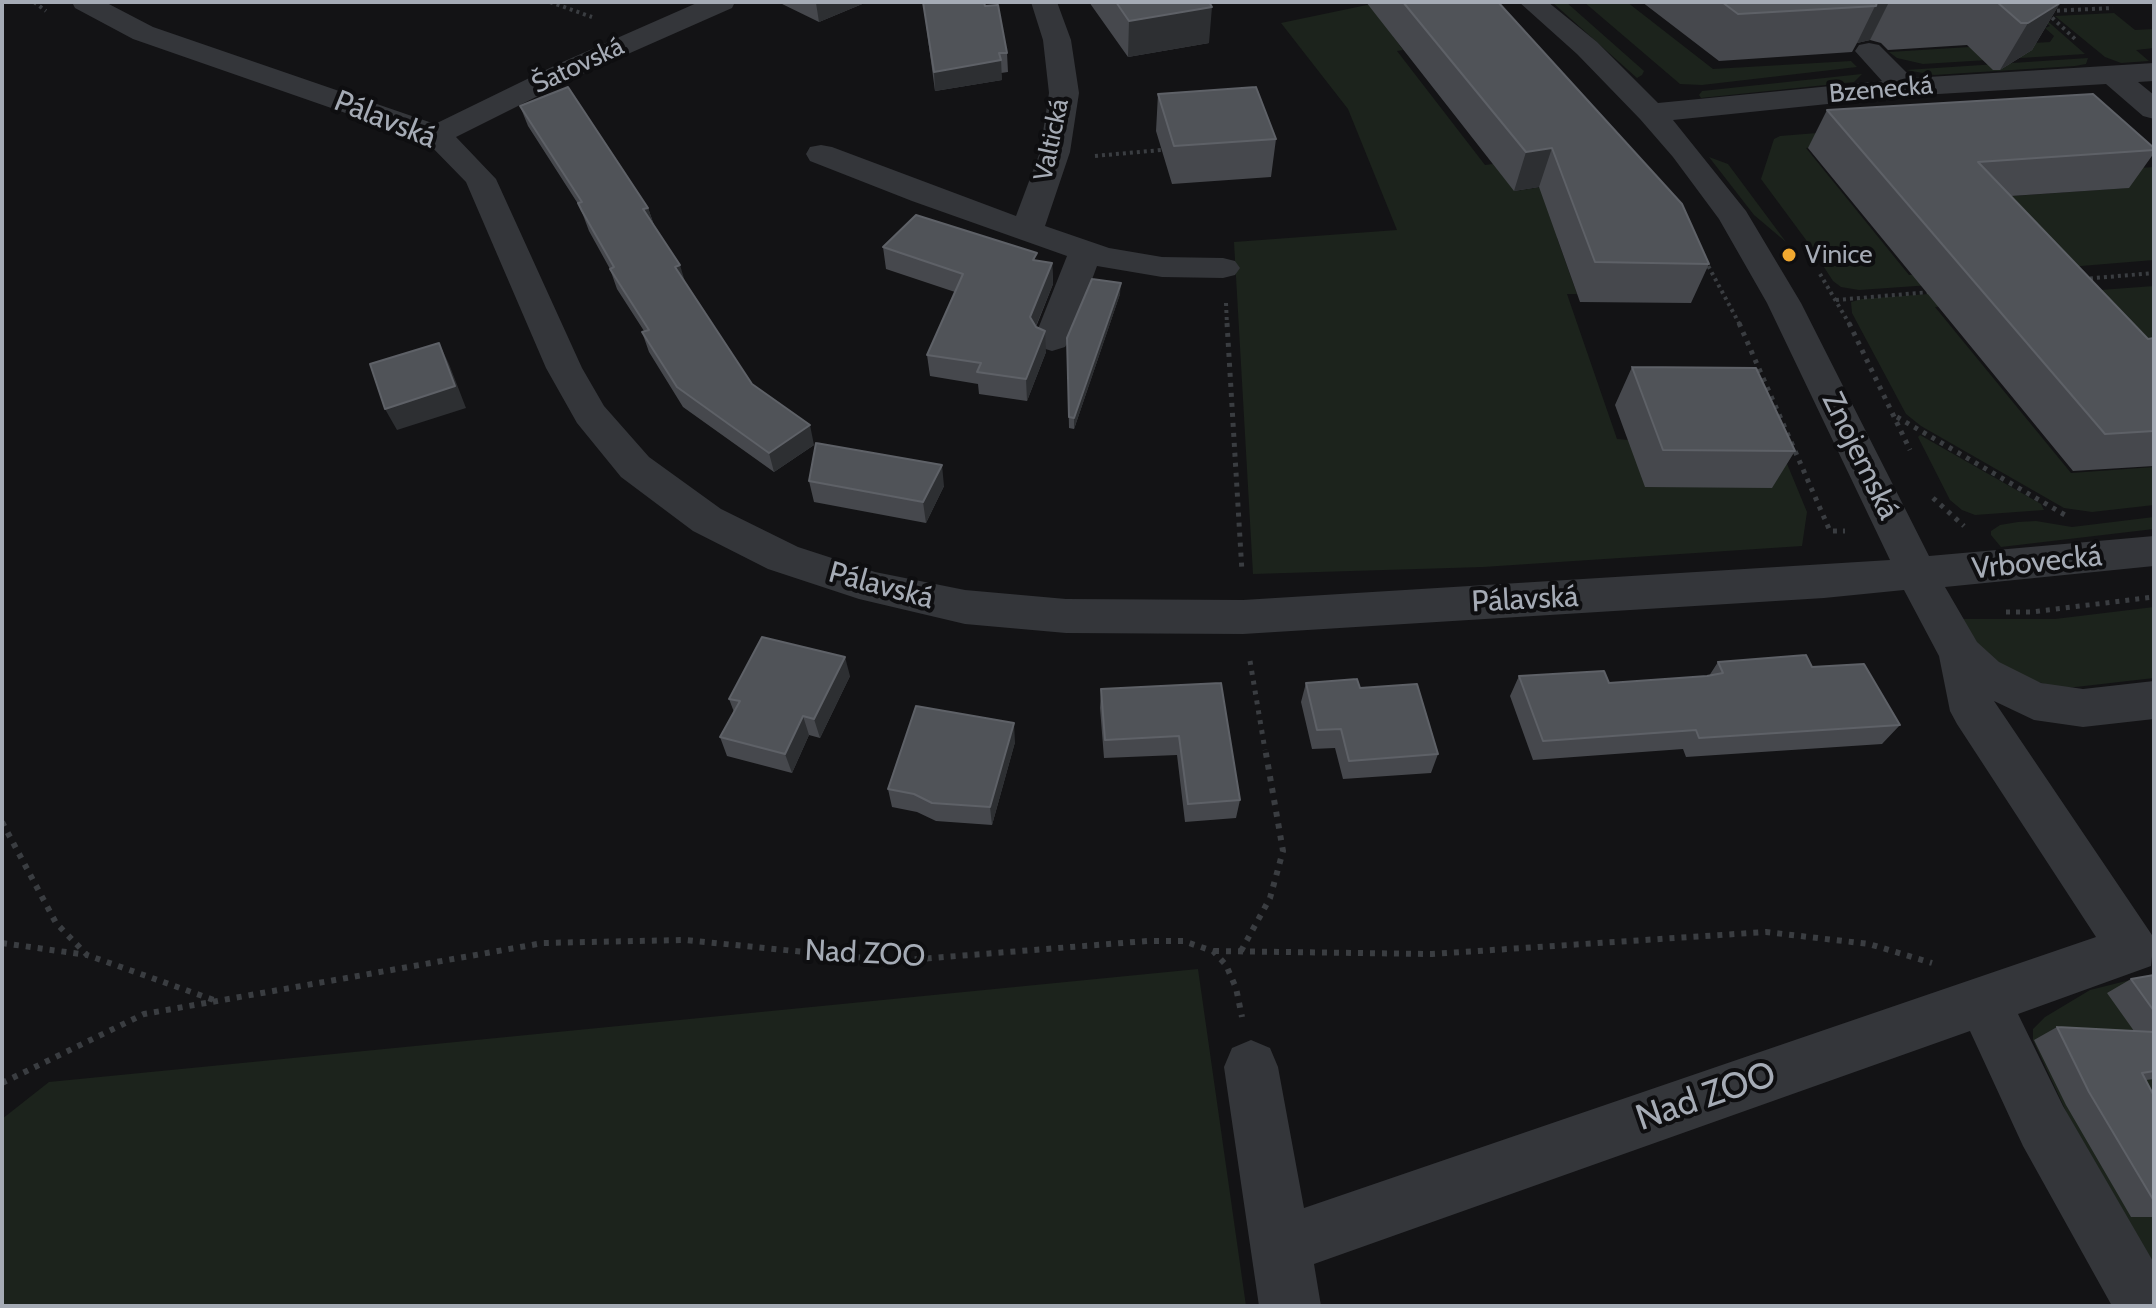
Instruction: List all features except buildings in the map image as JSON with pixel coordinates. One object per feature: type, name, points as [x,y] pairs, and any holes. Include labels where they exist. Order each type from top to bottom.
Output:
[{"type":"street","name":"Pálavská","points":[[85,2],[143,33],[437,135],[480,179],[564,368],[590,414],[635,467],[707,520],[783,558],[874,588],[965,607],[1246,635],[1928,595]]},
{"type":"street","name":"Šatovská","points":[[437,135],[568,70],[722,2]]},
{"type":"street","name":"Valtická","points":[[1027,231],[1051,164],[1064,93],[1057,40],[1044,2]]},
{"type":"street","name":"Znojemská","points":[[1532,2],[1587,48],[1651,113],[1684,150],[1734,218],[1784,303],[1928,595],[1961,654],[1973,711],[2133,949]]},
{"type":"street","points":[[1869,51],[1905,87]]},
{"type":"street","name":"Bzenecká","points":[[1651,113],[1905,87],[2154,72]]},
{"type":"street","points":[[2112,74],[2154,110]]},
{"type":"street","points":[[821,154],[1086,251],[1162,267],[1223,268]]},
{"type":"street","points":[[1052,339],[1086,251]]},
{"type":"street","name":"Vrbovecká","points":[[1928,595],[2154,551]]},
{"type":"street","points":[[1961,654],[1983,675],[2034,701],[2083,708],[2154,700]]},
{"type":"street","name":"Nad ZOO","points":[[1281,1246],[2133,949]]},
{"type":"street","points":[[2000,995],[2043,1126],[2145,1306]]},
{"type":"street","points":[[1251,1067],[1290,1306]]},
{"type":"path","points":[[34,2],[47,12]]},
{"type":"path","points":[[2045,11],[2113,8]]},
{"type":"path","points":[[1051,164],[1089,164],[1093,156],[1161,150]]},
{"type":"path","points":[[1223,268],[1246,635],[1283,851],[1270,898],[1241,951]]},
{"type":"path","points":[[2075,280],[2154,273]]},
{"type":"path","points":[[1784,303],[1943,291]]},
{"type":"path","points":[[1896,417],[2067,517]]},
{"type":"path","points":[[1928,595],[1976,610],[2031,612],[2154,597]]},
{"type":"path","points":[[2,822],[56,923],[87,955]]},
{"type":"path","name":"Nad ZOO","points":[[2,1083],[144,1014],[543,943],[685,940],[894,961],[1147,941],[1183,941],[1213,951],[1432,954],[1766,932],[1869,944],[2000,995]]},
{"type":"path","points":[[2,943],[87,955],[215,1000]]},
{"type":"path","points":[[1213,951],[1226,965],[1236,988],[1251,1067]]},
{"type":"shaded area","points":[[1381,2],[1388,29],[1403,50],[1397,51],[1485,165],[1493,164],[1515,191],[1606,177],[1557,238],[1577,294],[1567,294],[1617,439],[1783,454],[1807,512],[1802,546],[1483,567],[1253,574],[1234,242],[1397,230],[1348,109],[1281,23]]},
{"type":"shaded area","points":[[1552,2],[1566,2],[1644,71],[1642,75],[1637,78]]},
{"type":"shaded area","points":[[1584,2],[1627,2],[1713,69],[1851,61],[1857,67],[1702,85],[1680,84]]},
{"type":"shaded area","points":[[2035,10],[2085,54],[1923,64],[1897,58],[1889,52],[2050,42],[2054,36],[2045,28],[2050,26],[2031,11]]},
{"type":"shaded area","points":[[2114,13],[2135,30],[2154,29],[2154,48],[2136,50],[2149,61],[2121,63],[2105,57],[2055,16]]},
{"type":"shaded area","points":[[2088,58],[2086,64],[2075,66],[1934,75],[1906,70]]},
{"type":"shaded area","points":[[1862,74],[1854,82],[1701,98],[1699,95],[1702,91]]},
{"type":"shaded area","points":[[1842,131],[1854,144],[1806,148],[1909,275],[2017,267],[2017,279],[1859,290],[1841,287],[1833,281],[1822,264],[1834,263],[1823,248],[1812,248],[1761,179],[1774,139]]},
{"type":"shaded area","points":[[1709,157],[1728,164],[1786,242],[1754,215]]},
{"type":"shaded area","points":[[2154,167],[2154,260],[2032,270],[1956,200],[2127,188],[2109,170]]},
{"type":"shaded area","points":[[2154,286],[2154,373],[2087,291]]},
{"type":"shaded area","points":[[2021,287],[2044,299],[1935,307],[2071,473],[2154,467],[2154,505],[2092,512],[2064,508],[1921,426],[1906,414],[1852,313],[1851,302],[1862,299]]},
{"type":"shaded area","points":[[1920,435],[2041,504],[2044,510],[1975,515],[1962,510],[1950,500],[1918,437]]},
{"type":"shaded area","points":[[2154,517],[2154,529],[2001,547],[1991,535],[1991,531],[2000,525],[2018,522],[2036,521],[2072,527]]},
{"type":"shaded area","points":[[2154,607],[2154,678],[2067,688],[2010,673],[1971,641],[1961,619],[2055,619]]},
{"type":"shaded area","points":[[1198,969],[1246,1306],[2,1306],[2,1119],[49,1082]]},
{"type":"shaded area","points":[[2154,974],[2154,1288],[2115,1217],[2033,1040],[2033,1029],[2045,1017],[2090,990]]},
{"type":"place","name":"Vinice","points":[[1789,255]]}]
